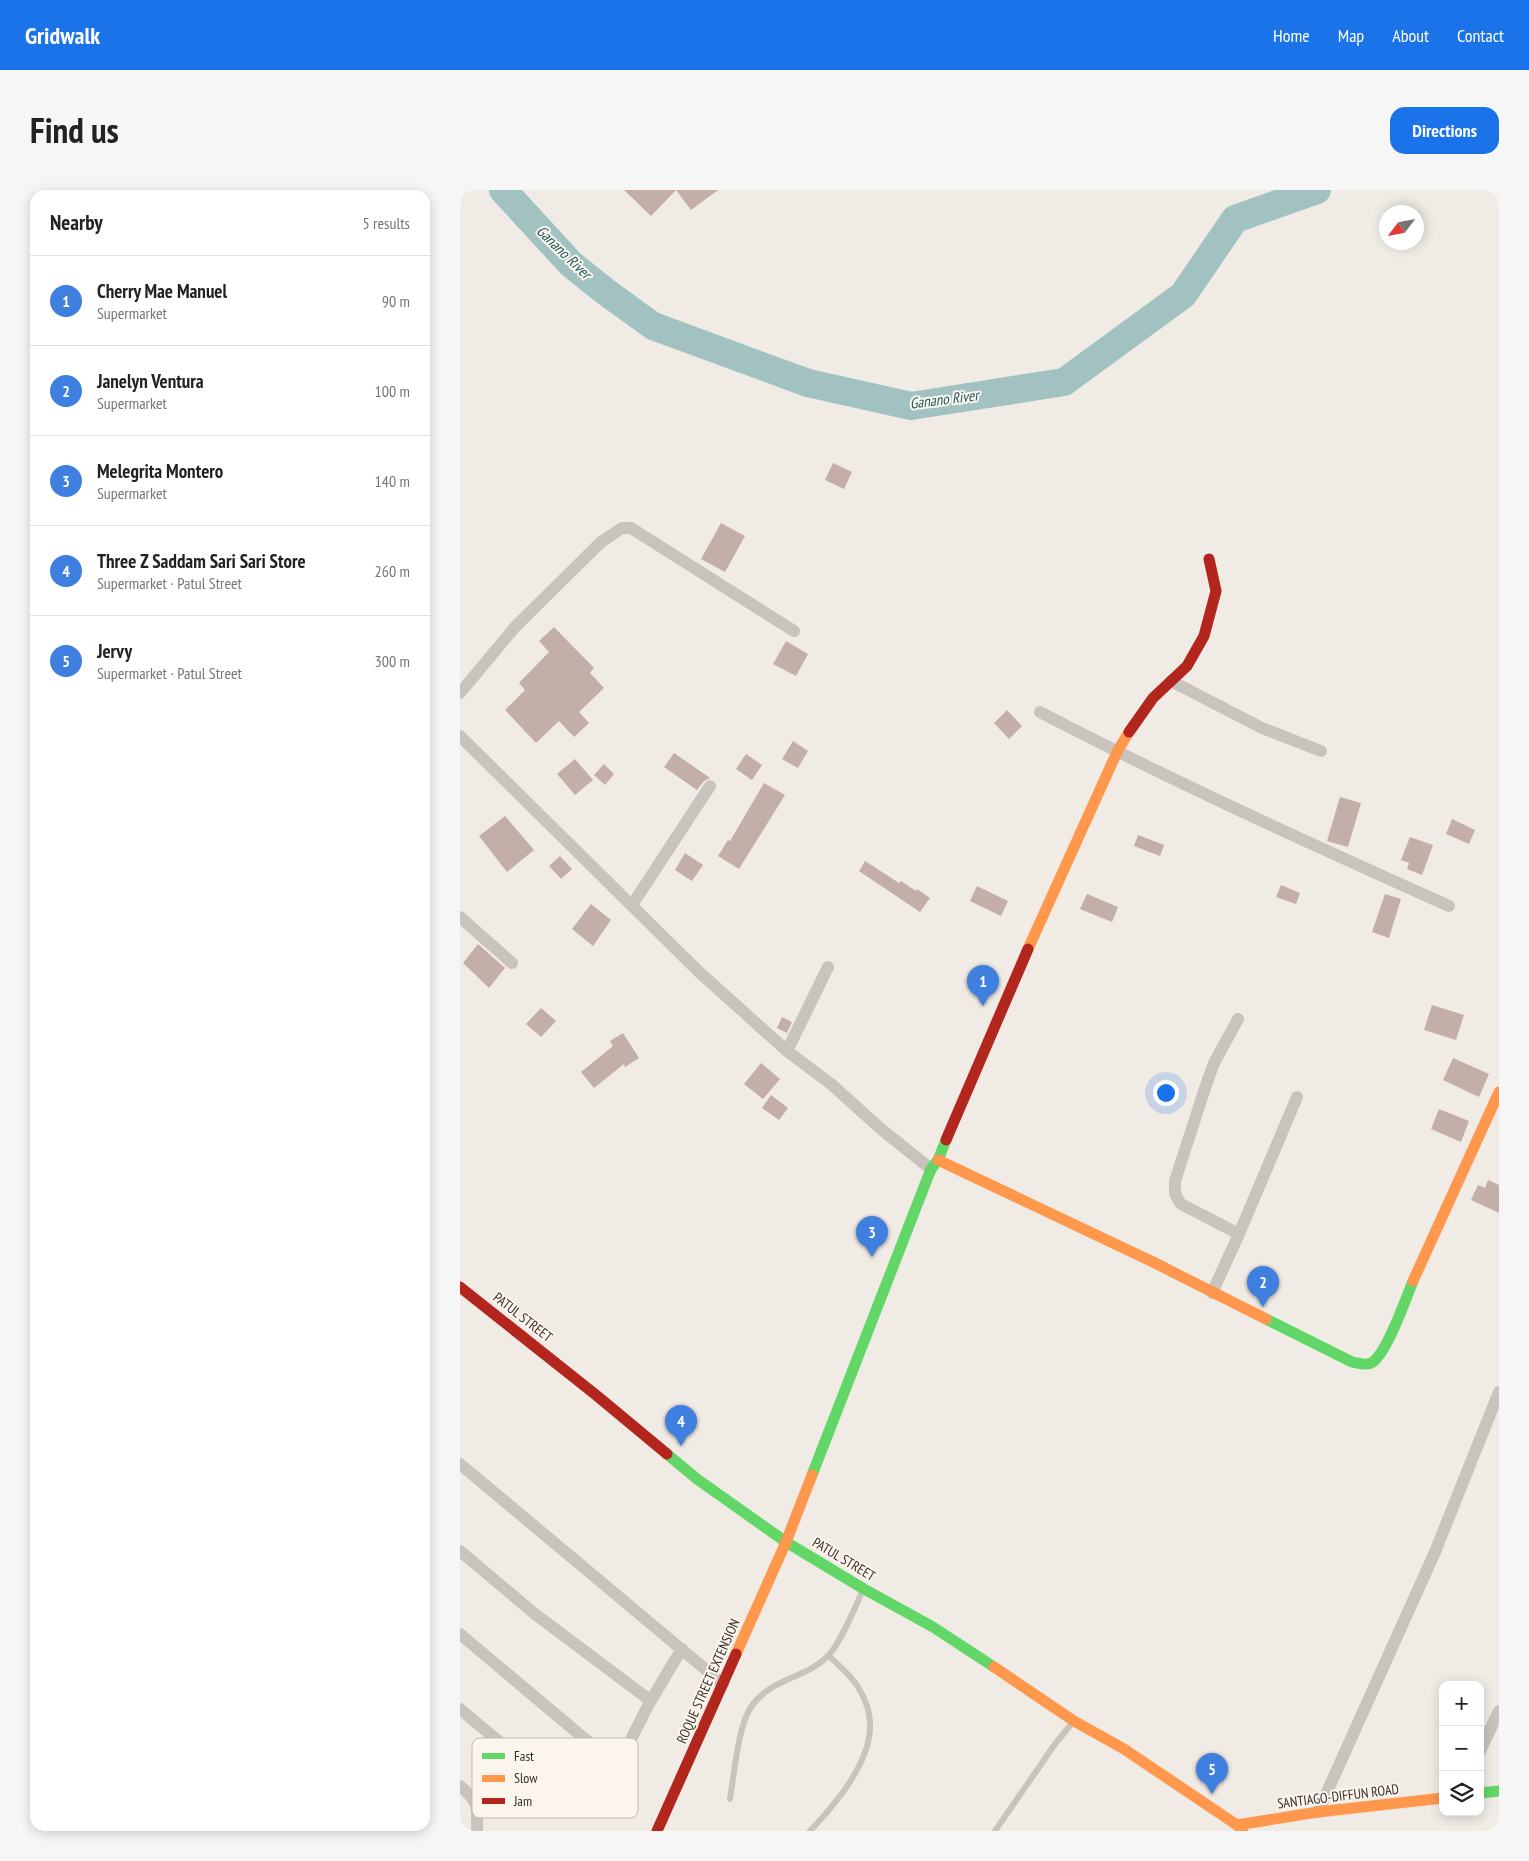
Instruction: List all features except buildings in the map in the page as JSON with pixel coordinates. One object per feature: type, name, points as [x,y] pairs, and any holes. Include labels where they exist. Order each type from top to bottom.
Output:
[{"type":"street","points":[[460,693],[522,621],[601,542],[622,528],[631,528],[794,631]]},
{"type":"street","name":"ROQUE STREET EXTENSION","points":[[657,1831],[786,1542],[935,1164],[995,1024],[1117,752],[1138,716],[1153,698],[1187,666],[1204,636],[1212,614],[1216,590],[1209,560]]},
{"type":"street","points":[[1171,681],[1262,728],[1321,751]]},
{"type":"street","points":[[1040,712],[1117,752],[1229,806],[1449,906]]},
{"type":"street","points":[[460,736],[698,971],[787,1051],[830,1084],[881,1129],[935,1164],[1212,1292],[1352,1362],[1364,1365],[1370,1364],[1384,1349],[1433,1234],[1499,1092]]},
{"type":"street","points":[[632,905],[710,786]]},
{"type":"street","points":[[460,917],[512,963]]},
{"type":"street","points":[[787,1051],[828,967]]},
{"type":"street","points":[[1238,1019],[1214,1064],[1206,1085],[1175,1181],[1175,1194],[1181,1204],[1239,1234]]},
{"type":"street","points":[[1212,1292],[1239,1234],[1297,1097]]},
{"type":"street","name":"PATUL STREET","points":[[460,1287],[698,1479],[786,1542],[864,1589],[933,1627],[1074,1721],[1124,1749],[1240,1828]]},
{"type":"street","points":[[1318,1812],[1435,1552],[1499,1392]]},
{"type":"street","points":[[460,1464],[722,1684]]},
{"type":"street","points":[[460,1551],[535,1614],[651,1702]]},
{"type":"street","points":[[460,1634],[584,1738]]},
{"type":"street","points":[[631,1738],[682,1649]]},
{"type":"street","points":[[460,1708],[495,1738]]},
{"type":"street","points":[[1484,1743],[1499,1711]]},
{"type":"street","points":[[460,1786],[472,1796]]},
{"type":"street","points":[[1484,1793],[1499,1791]]},
{"type":"street","name":"SANTIAGO-DIFFUN ROAD","points":[[1240,1828],[1318,1812],[1439,1798]]},
{"type":"street","points":[[477,1818],[477,1831]]},
{"type":"lane","points":[[730,1800],[744,1725],[750,1709],[759,1698],[775,1685],[819,1664],[829,1656],[845,1630],[864,1589]]},
{"type":"lane","points":[[810,1831],[832,1808],[850,1782],[862,1759],[868,1741],[870,1722],[866,1703],[857,1685],[829,1656]]},
{"type":"lane","points":[[995,1831],[1055,1744],[1074,1721]]},
{"type":"waterway","name":"Ganano River","points":[[503,190],[571,264],[653,326],[808,383],[911,406],[1064,382],[1183,295],[1235,219],[1317,190]]},
{"type":"traffic: fast","points":[[812,1475],[931,1169],[938,1160],[946,1140]]},
{"type":"traffic: fast","points":[[1266,1319],[1352,1362],[1369,1364],[1383,1350],[1401,1313],[1413,1281]]},
{"type":"traffic: fast","points":[[667,1454],[697,1479],[786,1542],[864,1589],[933,1627],[994,1667]]},
{"type":"traffic: fast","points":[[1484,1793],[1499,1791]]},
{"type":"traffic: slow","points":[[1028,949],[1117,752],[1129,732]]},
{"type":"traffic: slow","points":[[1413,1281],[1499,1092]]},
{"type":"traffic: slow","points":[[938,1160],[1153,1262],[1266,1319]]},
{"type":"traffic: slow","points":[[736,1654],[786,1542],[812,1475]]},
{"type":"traffic: slow","points":[[994,1667],[1074,1721],[1124,1749],[1237,1825],[1243,1831]]},
{"type":"traffic: slow","points":[[1237,1825],[1318,1812],[1439,1798]]},
{"type":"traffic: jam","points":[[1129,732],[1153,698],[1187,666],[1204,636],[1216,591],[1209,559]]},
{"type":"traffic: jam","points":[[946,1140],[1028,949]]},
{"type":"traffic: jam","points":[[460,1287],[667,1454]]},
{"type":"traffic: jam","points":[[657,1831],[736,1654]]},
{"type":"place","name":"Cherry Mae Manuel","points":[[983,1006]]},
{"type":"place","name":"Melegrita Montero","points":[[872,1257]]},
{"type":"place","name":"Janelyn Ventura","points":[[1263,1307]]},
{"type":"place","name":"Three Z Saddam Sari Sari Store","points":[[681,1446]]},
{"type":"place","name":"Jervy","points":[[1212,1794]]}]
